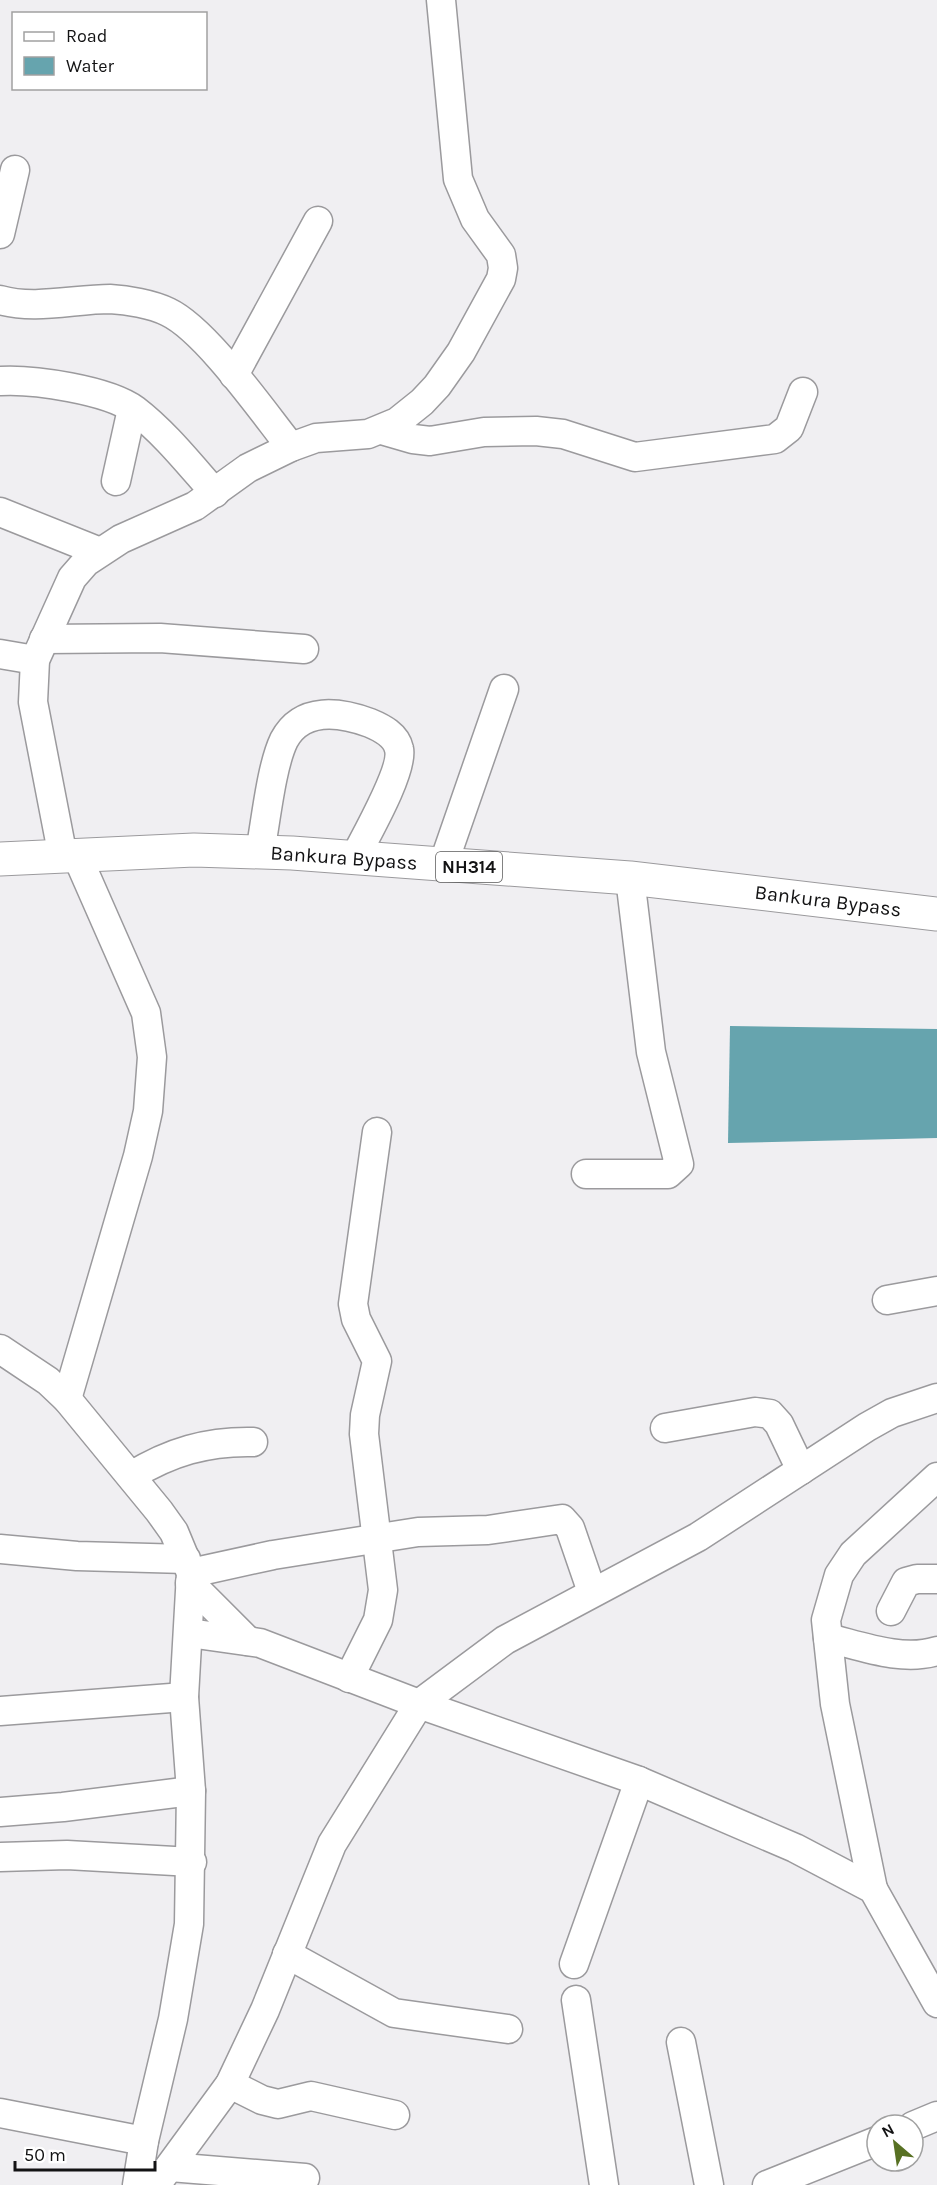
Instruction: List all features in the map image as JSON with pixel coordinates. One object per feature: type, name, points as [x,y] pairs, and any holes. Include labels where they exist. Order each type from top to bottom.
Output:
[{"type":"highway","name":"Bankura Bypass","points":[[0,859],[194,850],[260,852],[630,878],[937,914]]},
{"type":"street","points":[[68,1399],[138,1156],[148,1111],[152,1057],[146,1013],[70,857],[33,702],[39,650],[72,578],[100,552],[121,539],[195,506],[248,468],[291,447],[316,438],[350,437],[382,430],[422,402],[437,386],[466,343],[501,279],[503,268],[501,255],[475,219],[458,178],[441,0]]},
{"type":"street","points":[[0,234],[15,170]]},
{"type":"street","points":[[234,375],[318,221]]},
{"type":"street","points":[[0,300],[18,304],[114,299],[167,312],[190,328],[234,375],[291,447]]},
{"type":"street","points":[[0,381],[32,380],[60,385],[120,402],[132,408],[151,424],[216,493]]},
{"type":"street","points":[[382,430],[413,440],[430,441],[484,432],[536,431],[563,434],[616,453],[635,457],[775,438],[789,428],[803,392]]},
{"type":"street","points":[[116,481],[132,408]]},
{"type":"street","points":[[0,512],[100,552]]},
{"type":"street","points":[[0,654],[160,638],[304,649]]},
{"type":"street","points":[[443,866],[504,689]]},
{"type":"street","points":[[260,852],[279,755],[285,738],[297,724],[314,715],[333,712],[384,729],[394,738],[399,750],[399,767],[354,859]]},
{"type":"street","points":[[586,1174],[668,1174],[679,1164],[651,1052],[630,878]]},
{"type":"street","points":[[349,1678],[378,1620],[383,1590],[364,1434],[365,1415],[377,1361],[356,1320],[353,1304],[378,1132]]},
{"type":"street","points":[[886,1300],[937,1292]]},
{"type":"street","points":[[0,1348],[48,1381],[68,1399],[174,1532],[189,1572],[248,1641]]},
{"type":"street","points":[[163,2176],[230,2084],[265,2010],[332,1844],[419,1704],[505,1640],[698,1538],[838,1443],[884,1418],[937,1398]]},
{"type":"street","points":[[664,1428],[755,1412],[770,1414],[779,1424],[801,1470]]},
{"type":"street","points":[[131,1476],[186,1449],[227,1441],[253,1442]]},
{"type":"street","points":[[934,1992],[873,1889],[835,1704],[826,1620],[829,1601],[838,1575],[853,1554],[937,1477]]},
{"type":"street","points":[[0,1549],[77,1556],[189,1572],[273,1555],[432,1530],[488,1530],[562,1519],[570,1528],[592,1592]]},
{"type":"street","points":[[137,2185],[144,2141],[177,1998],[189,1924],[192,1862],[191,1791],[184,1697],[189,1633],[189,1572]]},
{"type":"street","points":[[891,1611],[906,1582],[917,1579],[937,1579]]},
{"type":"street","points":[[189,1633],[260,1643],[419,1704],[639,1782],[795,1848],[873,1889]]},
{"type":"street","points":[[828,1638],[901,1654],[937,1651]]},
{"type":"street","points":[[0,1711],[184,1697]]},
{"type":"street","points":[[574,1964],[639,1782]]},
{"type":"street","points":[[0,1812],[63,1807],[191,1791]]},
{"type":"street","points":[[0,1857],[67,1855],[192,1862]]},
{"type":"street","points":[[287,1954],[394,2013],[507,2029]]},
{"type":"street","points":[[576,2000],[604,2185]]},
{"type":"street","points":[[681,2042],[709,2185]]},
{"type":"street","points":[[230,2084],[262,2100],[278,2104],[311,2096],[395,2115]]},
{"type":"street","points":[[0,2113],[144,2141]]},
{"type":"street","points":[[767,2185],[865,2146]]},
{"type":"street","points":[[163,2176],[305,2178]]},
{"type":"water","points":[[730,1026],[937,1029],[937,1138],[728,1143]]}]
